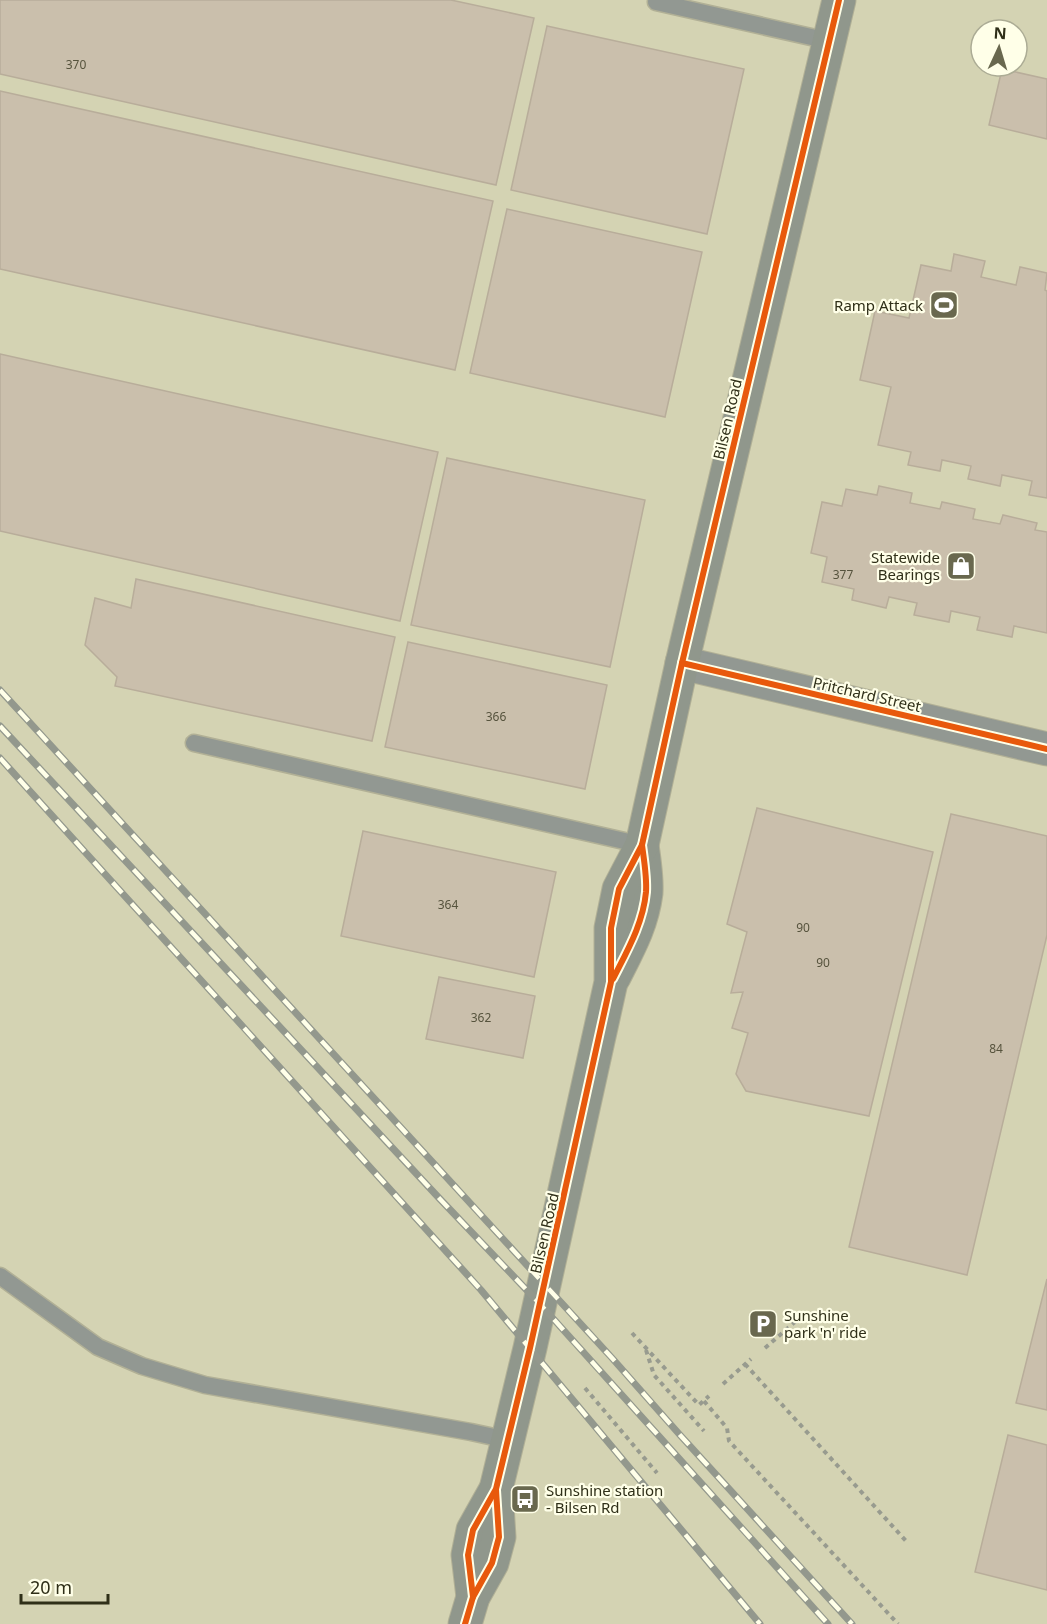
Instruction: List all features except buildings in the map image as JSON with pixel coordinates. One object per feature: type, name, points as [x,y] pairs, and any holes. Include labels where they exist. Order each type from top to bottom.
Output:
[{"type":"street","name":"Bilsen Road","points":[[469,1611],[468,1556],[473,1530],[496,1489],[566,1191],[611,982],[611,928],[619,889],[642,845],[682,663],[839,0]]},
{"type":"street","name":"Pritchard Street","points":[[682,663],[1047,749]]},
{"type":"lane","points":[[654,1],[829,41]]},
{"type":"lane","points":[[194,743],[642,845]]},
{"type":"lane","points":[[0,1276],[98,1347],[142,1366],[205,1385],[508,1440]]},
{"type":"path","points":[[765,1348],[796,1321]]},
{"type":"path","points":[[632,1333],[699,1405],[709,1396]]},
{"type":"path","points":[[645,1346],[654,1375],[704,1431]]},
{"type":"path","points":[[723,1384],[751,1359]]},
{"type":"path","points":[[745,1364],[906,1541]]},
{"type":"path","points":[[585,1388],[657,1473]]},
{"type":"path","points":[[704,1401],[727,1428],[729,1441],[898,1624]]},
{"type":"railway","points":[[0,690],[612,1358],[852,1624]]},
{"type":"railway","points":[[0,726],[540,1304],[828,1624]]},
{"type":"railway","points":[[0,758],[481,1290],[760,1624]]},
{"type":"cycle path","points":[[473,1597],[468,1555],[473,1530],[496,1489],[530,1348],[611,982],[611,928],[619,889],[642,845],[682,663],[839,0]]},
{"type":"cycle path","points":[[682,663],[1047,749]]},
{"type":"cycle path","points":[[613,979],[642,915],[646,892],[642,845]]},
{"type":"cycle path","points":[[465,1624],[473,1597],[492,1563],[499,1537],[496,1490]]},
{"type":"place","name":"Ramp Attack","points":[[944,305]]},
{"type":"place","name":"Statewide Bearings","points":[[961,566]]},
{"type":"place","name":"Sunshine park 'n' ride","points":[[763,1324]]},
{"type":"place","name":"Sunshine station - Bilsen Rd","points":[[525,1499]]}]
